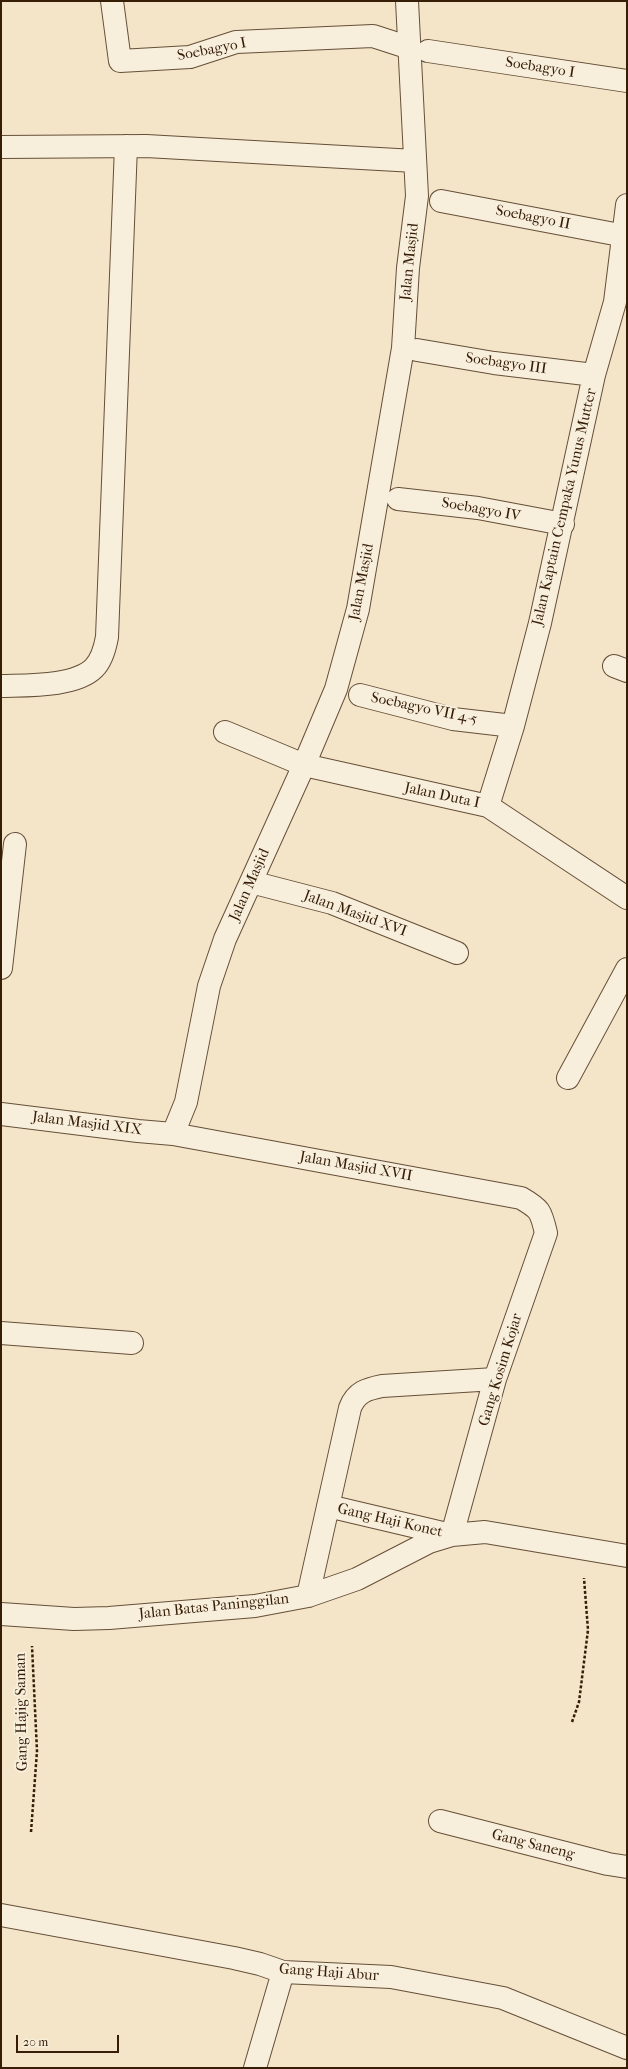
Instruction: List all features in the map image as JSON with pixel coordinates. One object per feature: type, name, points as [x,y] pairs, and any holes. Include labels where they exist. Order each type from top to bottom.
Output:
[{"type":"street","name":"Soebagyo I","points":[[112,1],[120,61],[190,57],[236,42],[373,36],[419,50],[627,81]]},
{"type":"street","name":"Jalan Masjid","points":[[173,1134],[186,1102],[209,986],[225,939],[304,765],[336,689],[358,609],[403,348],[408,268],[417,196],[415,161],[419,50],[407,1]]},
{"type":"street","points":[[1,147],[126,146],[415,161]]},
{"type":"street","points":[[1,686],[39,685],[75,678],[94,668],[103,654],[107,637],[126,146]]},
{"type":"street","name":"Soebagyo II","points":[[441,201],[625,236]]},
{"type":"street","name":"Jalan Kaptain Cempaka Yunus Mutter","points":[[488,806],[513,726],[540,623],[550,573],[563,524],[594,376],[619,318],[615,302],[625,236],[627,205]]},
{"type":"street","name":"Soebagyo III","points":[[417,350],[494,363],[594,376]]},
{"type":"street","name":"Soebagyo IV","points":[[398,499],[478,508],[563,524]]},
{"type":"street","name":"Soebagyo VII 4-5","points":[[360,695],[453,719],[513,726]]},
{"type":"street","name":"Jalan Duta I","points":[[225,732],[304,765],[488,806],[627,898]]},
{"type":"street","points":[[1,968],[15,844]]},
{"type":"street","name":"Jalan Masjid XVI","points":[[251,882],[332,903],[457,953]]},
{"type":"street","points":[[568,1078],[627,969]]},
{"type":"street","name":"Jalan Masjid XIX","points":[[1,1114],[173,1134]]},
{"type":"street","name":"Jalan Masjid XVII","points":[[173,1134],[520,1198],[536,1206]]},
{"type":"street","name":"Gang Kosim Kojar","points":[[452,1535],[496,1379],[546,1233],[542,1213],[536,1206]]},
{"type":"street","points":[[1,1333],[132,1343]]},
{"type":"street","points":[[308,1596],[350,1408],[357,1396],[366,1389],[382,1386],[496,1379]]},
{"type":"street","name":"Gang Haji Konet","points":[[328,1506],[452,1535]]},
{"type":"street","name":"Jalan Batas Paninggilan","points":[[1,1614],[74,1619],[109,1618],[255,1606],[308,1596],[357,1579],[429,1542],[452,1535],[485,1532],[627,1556]]},
{"type":"street","name":"Gang Saneng","points":[[440,1821],[608,1864],[627,1867]]},
{"type":"street","name":"Gang Haji Abur","points":[[1,1915],[234,1958],[260,1964],[283,1972],[391,1977],[504,1998],[621,2044],[627,2048]]},
{"type":"street","points":[[255,2068],[283,1972]]},
{"type":"path","points":[[572,1722],[578,1702],[588,1630],[581,1548]]},
{"type":"path","name":"Gang Hajig Saman","points":[[31,1616],[37,1751],[31,1832]]}]
